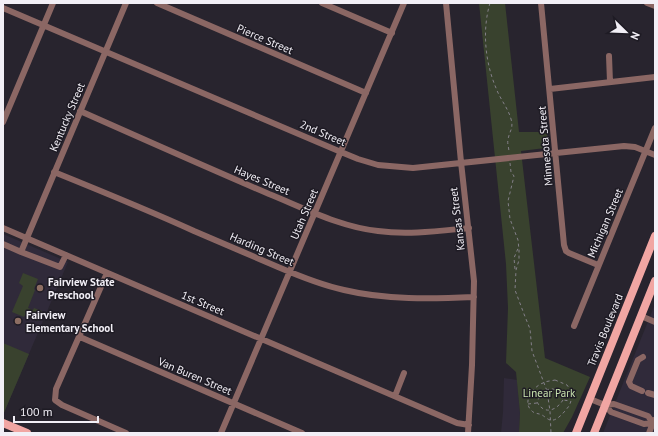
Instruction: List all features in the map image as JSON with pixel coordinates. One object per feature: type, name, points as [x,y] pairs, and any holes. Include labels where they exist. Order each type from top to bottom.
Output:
[{"type":"main road","name":"Travis Boulevard","points":[[576,433],[655,236]]},
{"type":"main road","points":[[594,433],[655,280]]},
{"type":"main road","points":[[3,423],[27,433]]},
{"type":"street","points":[[3,122],[53,3]]},
{"type":"street","name":"Kentucky Street","points":[[21,252],[126,3]]},
{"type":"street","name":"Pierce Street","points":[[157,3],[366,93]]},
{"type":"street","points":[[322,3],[392,33]]},
{"type":"street","name":"Utah Street","points":[[221,433],[404,3]]},
{"type":"street","name":"Kansas Street","points":[[446,3],[461,162],[472,258],[474,298],[468,433]]},
{"type":"street","name":"Minnesota Street","points":[[541,3],[566,251],[598,264]]},
{"type":"street","points":[[648,3],[655,6]]},
{"type":"street","name":"2nd Street","points":[[3,8],[341,152],[378,165],[414,168],[624,146],[634,147],[655,155]]},
{"type":"street","points":[[609,56],[610,82]]},
{"type":"street","points":[[550,89],[655,77]]},
{"type":"street","name":"Hayes Street","points":[[80,111],[223,174],[344,224],[376,231],[415,233],[468,228]]},
{"type":"street","name":"Michigan Street","points":[[574,326],[598,264],[655,128]]},
{"type":"street","name":"Harding Street","points":[[54,172],[290,272],[324,284],[344,290],[372,295],[436,299],[474,298]]},
{"type":"street","name":"1st Street","points":[[3,228],[457,423],[469,425]]},
{"type":"street","points":[[3,244],[60,267],[66,255]]},
{"type":"street","points":[[107,273],[56,389],[55,400],[62,405],[126,433]]},
{"type":"street","points":[[641,316],[655,322]]},
{"type":"street","name":"Van Buren Street","points":[[80,337],[302,433]]},
{"type":"street","points":[[643,357],[638,360],[629,382],[631,386],[655,395]]},
{"type":"street","points":[[395,396],[404,373]]},
{"type":"street","points":[[590,399],[605,405],[611,412],[644,424],[654,421]]},
{"type":"street","points":[[649,433],[654,421]]},
{"type":"path","points":[[490,3],[486,23],[487,47],[496,88],[511,118],[512,130],[508,140],[509,153]]},
{"type":"path","points":[[510,163],[511,172],[514,176],[509,195],[508,210],[518,240],[520,256],[516,270]]},
{"type":"path","points":[[519,245],[514,258],[516,270],[515,290],[530,329],[532,350],[542,383],[546,390],[550,409],[551,433]]},
{"type":"path","points":[[555,380],[567,385],[572,395],[571,401],[562,414],[555,419],[550,420],[530,410],[528,404],[531,394],[542,383],[555,380]]},
{"type":"path","points":[[537,403],[542,393],[546,390],[553,389],[561,393],[563,400]]},
{"type":"path","points":[[563,400],[571,401]]},
{"type":"path","points":[[537,403],[544,410],[556,409],[563,400]]},
{"type":"path","points":[[528,404],[537,403]]},
{"type":"shaded area","points":[[3,234],[68,262],[3,415]]},
{"type":"shaded area","points":[[655,304],[655,433],[603,433]]},
{"type":"shaded area","points":[[504,378],[517,380],[520,413],[519,433],[501,433]]},
{"type":"green space","name":"Linear Park","points":[[479,3],[505,3],[519,132],[547,132],[548,144],[545,148],[521,151],[545,358],[590,377],[563,433],[519,433],[520,413],[516,372],[506,363],[508,308],[506,264]]},
{"type":"green space","points":[[23,273],[38,279],[28,308],[33,310],[34,308],[42,311],[38,321],[25,315],[24,317],[12,312],[23,286],[19,283]]},
{"type":"green space","points":[[3,343],[29,354],[3,415]]},
{"type":"place","name":"Fairview State Preschool","points":[[40,288]]},
{"type":"place","name":"Fairview Elementary School","points":[[18,321]]}]
